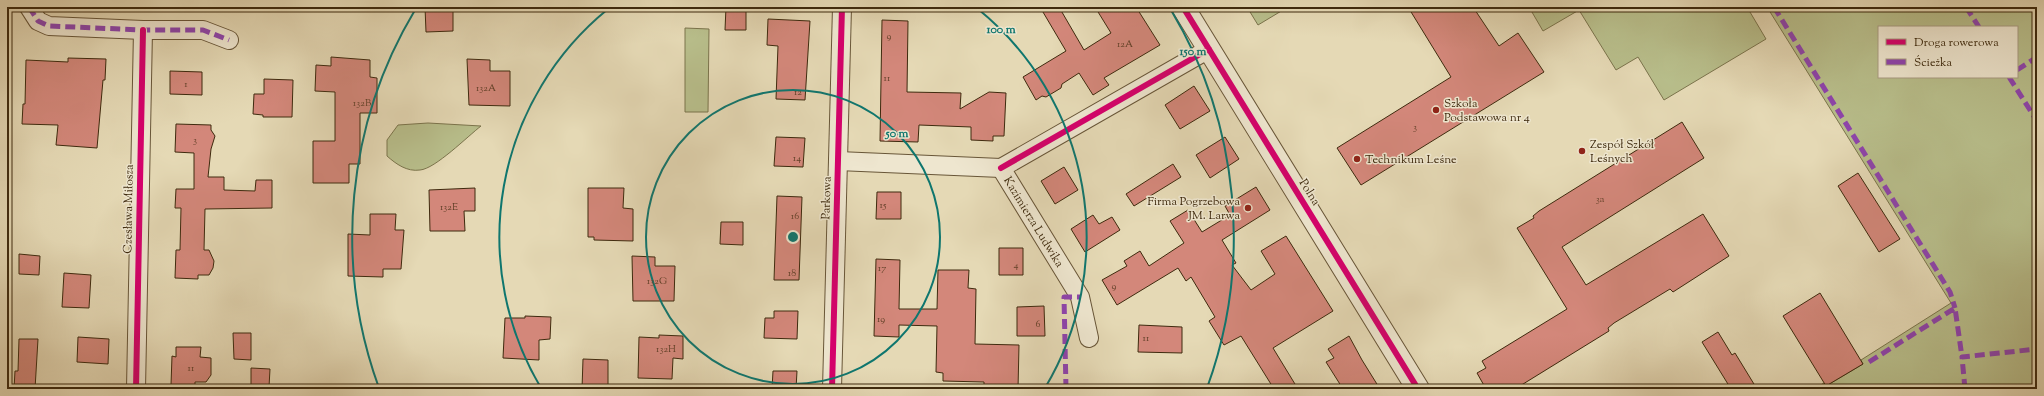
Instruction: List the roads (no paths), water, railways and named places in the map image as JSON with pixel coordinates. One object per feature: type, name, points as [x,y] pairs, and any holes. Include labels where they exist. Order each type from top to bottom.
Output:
[{"type":"street","points":[[29,7],[38,20],[49,26],[143,30],[203,30],[229,40]]},
{"type":"street","name":"Parkowa","points":[[832,389],[842,7]]},
{"type":"street","name":"Polna","points":[[1184,7],[1418,389]]},
{"type":"street","name":"Czesława Miłosza","points":[[136,389],[143,30]]},
{"type":"street","points":[[1001,168],[1209,49]]},
{"type":"street","name":"Kazimierza Ludwika","points":[[838,161],[1001,168],[1080,297],[1089,338]]},
{"type":"place","name":"Szkoła Podstawowa nr 4","points":[[1436,110]]},
{"type":"place","name":"Zespół Szkół Leśnych","points":[[1582,151]]},
{"type":"place","name":"Technikum Leśne","points":[[1357,159]]},
{"type":"place","name":"Firma Pogrzebowa JM. Larwa","points":[[1248,208]]}]
